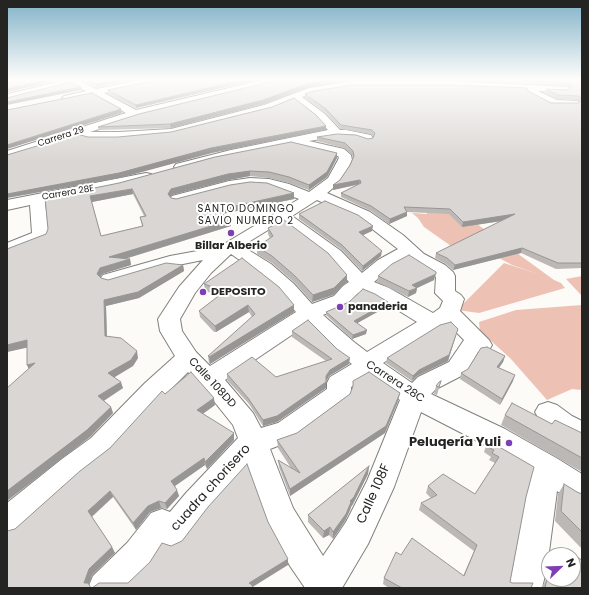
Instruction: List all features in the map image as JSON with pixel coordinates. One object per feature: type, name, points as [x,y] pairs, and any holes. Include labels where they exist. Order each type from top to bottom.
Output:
[{"type":"street","points":[[121,107],[135,114]]},
{"type":"street","name":"Carrera 29","points":[[7,155],[76,132],[164,107]]},
{"type":"street","points":[[76,132],[89,136],[120,136],[171,132],[269,107]]},
{"type":"street","points":[[309,107],[321,116],[337,133]]},
{"type":"street","name":"Carrera 28E","points":[[7,205],[105,186],[165,172],[212,158],[292,141],[337,133],[354,134],[367,138]]},
{"type":"street","name":"Carrera 28E","points":[[292,141],[340,152]]},
{"type":"street","name":"Calle 108DD","points":[[324,587],[302,554],[281,516],[253,440],[244,420],[234,406],[188,358],[171,331],[169,318],[186,291],[204,269],[227,248],[314,196],[333,181],[341,170],[345,160],[345,155],[340,152]]},
{"type":"street","points":[[177,199],[229,185],[250,182],[276,185],[323,198],[364,215],[397,239],[410,251],[446,276],[444,293],[454,299],[441,317],[366,364],[358,373],[339,383],[339,393],[300,422],[287,431],[275,436],[253,440]]},
{"type":"street","points":[[7,249],[41,235],[37,198]]},
{"type":"street","points":[[281,216],[335,255],[361,284],[441,317],[481,345],[473,344],[457,368],[427,384],[414,397]]},
{"type":"street","points":[[110,280],[170,261],[227,248]]},
{"type":"street","name":"Carrera 28C","points":[[227,248],[264,268],[287,288],[309,313],[346,348],[366,364],[414,397],[495,436],[582,490]]},
{"type":"street","points":[[209,379],[309,313],[341,300],[350,290],[361,284],[384,264],[410,251]]},
{"type":"street","points":[[7,523],[72,468],[101,446],[154,390],[188,358]]},
{"type":"street","name":"Calle 108F","points":[[324,587],[357,534],[379,487],[414,397]]},
{"type":"street","points":[[548,412],[563,424],[582,434]]},
{"type":"street","name":"cuadra chorisero","points":[[105,588],[139,555],[162,524],[172,534],[197,503],[223,476],[253,440]]},
{"type":"street","points":[[525,588],[530,567],[538,504],[548,468]]},
{"type":"shaded area","points":[[426,209],[466,216],[554,280],[561,283],[565,288],[479,313],[457,310],[504,263],[538,274],[512,265],[488,252],[451,246],[424,227],[418,218],[412,213],[427,214]]},
{"type":"shaded area","points":[[582,276],[582,296],[566,279]]},
{"type":"shaded area","points":[[582,305],[582,390],[572,389],[547,400],[511,359],[480,331],[479,322],[516,310]]},
{"type":"building","points":[[23,107],[117,107],[121,109],[7,145],[7,110]]},
{"type":"building","points":[[169,107],[237,107],[170,124],[98,127]]},
{"type":"building","points":[[272,107],[305,107],[316,115],[326,126],[211,148],[119,173],[7,194],[7,155],[77,134],[88,137],[118,137],[171,132]]},
{"type":"building","points":[[323,107],[582,107],[582,263],[558,263],[522,248],[455,265],[447,258],[436,253],[515,214],[463,222],[450,209],[404,207],[407,212],[390,219],[371,206],[341,193],[361,183],[360,180],[333,185],[340,180],[350,165],[354,156],[353,151],[345,143],[317,137],[337,134],[356,135],[368,139],[373,138],[375,133],[372,130],[341,125]]},
{"type":"building","points":[[291,142],[337,153],[327,172],[309,185],[289,177],[269,172],[250,171],[228,174],[171,189],[168,194],[171,198],[176,199],[230,185],[250,182],[267,183],[294,193],[217,210],[231,220],[109,257],[130,259],[100,268],[97,274],[101,278],[108,280],[166,263],[183,265],[138,292],[104,300],[105,336],[121,338],[137,351],[131,360],[108,373],[121,382],[98,396],[111,407],[87,430],[7,491],[7,388],[35,363],[27,365],[27,340],[7,345],[7,249],[46,234],[48,229],[45,198],[119,183],[215,157]],"holes":[[[132,189],[146,216],[140,217],[143,226],[101,236],[90,196]]]},
{"type":"building","points":[[325,201],[358,215],[373,226],[359,232],[382,251],[363,266],[342,245],[299,214]]},
{"type":"building","points":[[284,220],[328,253],[347,275],[334,288],[313,295],[295,276],[272,256],[257,247],[273,236],[268,228]]},
{"type":"building","points":[[409,255],[436,272],[436,274],[412,285],[417,288],[409,291],[378,276],[392,264]]},
{"type":"building","points":[[242,258],[279,287],[294,305],[209,357],[208,356],[255,314],[248,305],[215,326],[199,311],[225,291],[204,284]]},
{"type":"building","points":[[363,289],[388,302],[354,321],[367,330],[353,335],[326,312],[349,302]]},
{"type":"building","points":[[308,320],[337,349],[350,358],[330,370],[326,376],[326,382],[277,416],[263,420],[248,398],[227,374],[252,357],[276,377],[332,359],[292,331]]},
{"type":"building","points":[[451,322],[458,329],[449,355],[419,370],[413,376],[387,358],[440,325]]},
{"type":"building","points":[[487,347],[505,356],[497,367],[515,375],[502,399],[461,373],[468,369],[481,348]]},
{"type":"building","points":[[191,372],[214,398],[197,410],[234,433],[205,462],[204,458],[171,481],[177,490],[165,503],[159,501],[148,506],[133,523],[110,491],[88,511],[112,547],[89,569],[84,583],[88,583],[91,588],[7,588],[7,531],[15,529],[80,471],[110,448],[162,391],[165,394]]},
{"type":"building","points":[[369,372],[400,393],[386,426],[290,489],[278,460],[300,473],[277,440],[297,433],[350,394],[353,381]]},
{"type":"building","points":[[441,381],[439,387],[436,386],[439,382]]},
{"type":"building","points":[[512,403],[552,424],[555,420],[582,433],[582,458],[505,415]]},
{"type":"building","points":[[489,441],[534,467],[526,497],[510,582],[533,583],[531,588],[402,588],[384,578],[396,552],[401,555],[412,538],[464,576],[477,545],[421,503],[437,495],[428,486],[443,474],[475,494],[499,457],[492,453],[494,450],[486,446]]},
{"type":"building","points":[[247,464],[268,522],[288,559],[249,583],[253,588],[92,588],[99,583],[128,583],[150,562],[162,543],[171,546],[182,541],[208,507]]},
{"type":"building","points":[[369,466],[354,497],[350,501],[351,502],[346,514],[333,532],[330,527],[324,531],[308,515]]},
{"type":"building","points":[[564,484],[582,494],[582,532],[561,511]]},
{"type":"building","points":[[582,560],[582,588],[545,588],[581,587]]},
{"type":"place","name":"Billar Alberio","points":[[231,233]]},
{"type":"place","name":"DEPOSITO","points":[[203,292]]},
{"type":"place","name":"panaderia","points":[[340,307]]},
{"type":"place","name":"Peluqería Yuli","points":[[509,443]]},
{"type":"district","name":"SANTO DOMINGO SAVIO NUMERO 2","points":[[246,214]]}]
